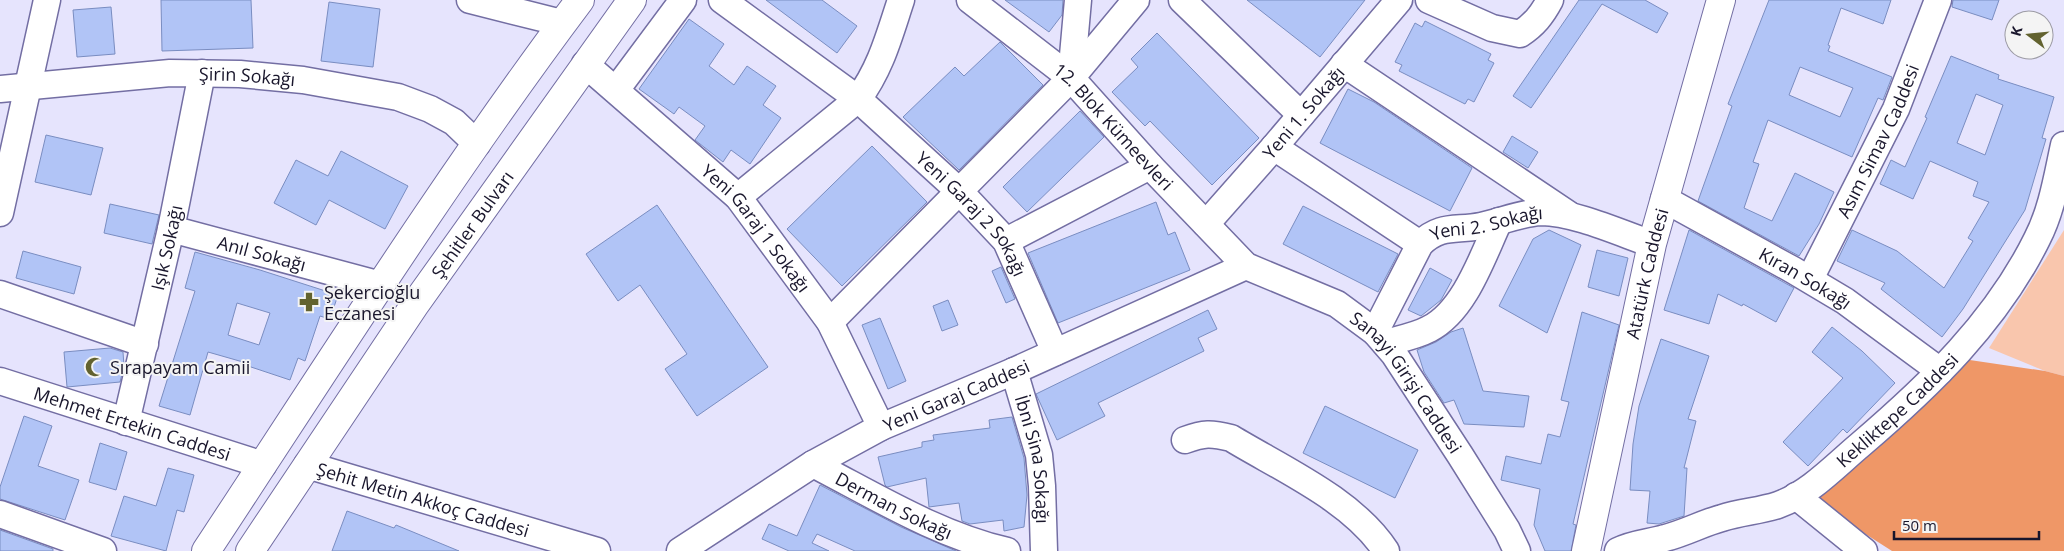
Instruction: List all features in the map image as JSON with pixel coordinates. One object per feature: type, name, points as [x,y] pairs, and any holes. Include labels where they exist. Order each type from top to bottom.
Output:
[{"type":"main road","points":[[206,551],[381,285],[477,144],[580,0]]},
{"type":"main road","name":"Şehitler Bulvarı","points":[[250,551],[416,302],[632,0]]},
{"type":"main road","name":"Atatürk Caddesi","points":[[1586,551],[1652,244],[1721,0]]},
{"type":"street","points":[[0,213],[48,0]]},
{"type":"street","points":[[470,0],[562,23]]},
{"type":"street","points":[[616,90],[683,0]]},
{"type":"street","name":"Yeni Garaj 2 Sokağı","points":[[722,0],[858,99],[959,192],[1006,242],[1055,352]]},
{"type":"street","points":[[738,197],[858,99],[872,81],[881,62],[901,0]]},
{"type":"street","name":"12. Blok Kümeevleri","points":[[970,0],[1071,78],[1150,166],[1246,266]]},
{"type":"street","points":[[1071,78],[1078,0]]},
{"type":"street","points":[[830,322],[1071,78],[1136,0]]},
{"type":"street","points":[[1182,0],[1301,115]]},
{"type":"street","name":"Yeni 1. Sokağı","points":[[1206,224],[1274,148],[1399,0]]},
{"type":"street","points":[[1429,0],[1492,28],[1520,34],[1532,27],[1550,0]]},
{"type":"street","name":"Asım Simav Caddesi","points":[[1810,280],[1896,108],[1938,0]]},
{"type":"street","name":"Yeni Garaj 1 Sokağı","points":[[585,64],[738,197],[830,322],[881,427]]},
{"type":"street","points":[[1344,64],[1570,216]]},
{"type":"street","name":"Şirin Sokağı","points":[[0,89],[170,73],[202,72],[303,80],[398,97],[430,108],[454,122],[477,144]]},
{"type":"street","name":"Işık Sokağı","points":[[126,422],[171,229],[202,72]]},
{"type":"street","name":"Kekliktepe Caddesi","points":[[1618,551],[1640,542],[1676,535],[1723,517],[1778,505],[1796,496],[1819,480],[1890,419],[1963,347],[2006,292],[2038,238],[2059,189],[2064,145]]},
{"type":"street","points":[[1274,148],[1420,244]]},
{"type":"street","points":[[1006,242],[1150,166]]},
{"type":"street","name":"Kıran Sokağı","points":[[1664,199],[1845,301],[1940,370]]},
{"type":"street","name":"Yeni 2. Sokağı","points":[[1380,338],[1420,244],[1438,231],[1482,226],[1540,212],[1570,216],[1652,244]]},
{"type":"street","points":[[1380,338],[1430,329],[1443,320],[1469,286],[1498,221]]},
{"type":"street","name":"Anıl Sokağı","points":[[171,229],[381,285]]},
{"type":"street","name":"Sanayi Girişi Caddesi","points":[[1246,266],[1337,304],[1380,338],[1478,483],[1517,551]]},
{"type":"street","name":"Yeni Garaj Caddesi","points":[[680,551],[813,464],[881,427],[1014,371],[1246,266]]},
{"type":"street","points":[[0,294],[144,344]]},
{"type":"street","name":"İbni Sina Sokağı","points":[[1014,371],[1038,455],[1042,486],[1044,551]]},
{"type":"street","name":"Mehmet Ertekin Caddesi","points":[[0,382],[263,465]]},
{"type":"street","points":[[1185,440],[1208,434],[1231,438],[1327,495],[1355,515],[1375,534],[1386,551]]},
{"type":"street","name":"Derman Sokağı","points":[[813,464],[946,531],[970,541],[1007,551]]},
{"type":"street","name":"Şehit Metin Akkoç Caddesi","points":[[307,465],[528,542],[598,551]]},
{"type":"street","points":[[1796,496],[1864,551]]},
{"type":"street","points":[[0,514],[103,551]]},
{"type":"shaded area","points":[[2064,230],[2064,376],[2045,371],[1989,348]]},
{"type":"shaded area","points":[[1963,359],[2045,371],[2064,376],[2064,551],[1892,551],[1806,496]]},
{"type":"building","points":[[161,0],[251,0],[253,48],[162,51]]},
{"type":"building","points":[[766,0],[822,0],[857,26],[837,53]]},
{"type":"building","points":[[1005,0],[1063,0],[1062,15],[1049,32]]},
{"type":"building","points":[[1247,0],[1365,0],[1320,57]]},
{"type":"building","points":[[1579,0],[1645,0],[1668,13],[1657,33],[1602,4],[1531,108],[1513,96]]},
{"type":"building","points":[[1769,0],[1891,0],[1883,24],[1841,8],[1828,45],[1830,46],[1828,51],[1892,77],[1883,100],[1878,98],[1852,157],[1768,120],[1753,162],[1759,164],[1744,208],[1772,221],[1795,173],[1834,192],[1819,224],[1799,256],[1698,201],[1732,106],[1728,104]],"holes":[[[1800,67],[1853,88],[1840,117],[1789,95]]]},
{"type":"building","points":[[1953,0],[1999,0],[1992,20],[1952,7]]},
{"type":"building","points":[[329,2],[380,9],[373,67],[321,61]]},
{"type":"building","points":[[111,7],[115,54],[77,57],[73,10]]},
{"type":"building","points":[[689,19],[724,44],[709,66],[734,85],[747,66],[776,86],[763,105],[781,118],[750,164],[731,150],[723,162],[695,140],[705,126],[679,107],[674,114],[639,89]]},
{"type":"building","points":[[1425,21],[1491,54],[1488,60],[1494,63],[1474,102],[1468,99],[1465,104],[1399,71],[1402,65],[1395,62],[1415,23],[1422,27]]},
{"type":"building","points":[[1157,33],[1259,138],[1212,185],[1150,121],[1145,126],[1112,92],[1138,67],[1131,59]]},
{"type":"building","points":[[1000,42],[1043,85],[959,170],[903,117],[955,67],[964,76]]},
{"type":"building","points":[[1951,56],[1999,75],[1998,79],[2054,97],[2042,138],[2046,139],[2025,210],[1963,309],[1942,337],[1881,289],[1885,283],[1837,261],[1852,230],[1897,251],[1944,288],[1973,241],[1968,238],[1989,202],[1973,196],[1978,182],[1930,161],[1913,199],[1880,184],[1891,160],[1905,167],[1927,118],[1925,117]],"holes":[[[1976,94],[2003,105],[1985,155],[1957,143]]]},
{"type":"building","points":[[1348,89],[1374,102],[1472,168],[1450,211],[1320,143]]},
{"type":"building","points":[[1080,111],[1104,137],[1027,212],[1003,187]]},
{"type":"building","points":[[46,135],[103,148],[91,195],[35,182]]},
{"type":"building","points":[[1512,136],[1538,152],[1528,168],[1503,152]]},
{"type":"building","points":[[872,146],[927,202],[842,286],[787,229]]},
{"type":"building","points":[[341,151],[408,186],[385,229],[329,200],[316,225],[274,203],[296,160],[328,176]]},
{"type":"building","points":[[1156,202],[1168,235],[1175,232],[1190,270],[1058,323],[1028,253]]},
{"type":"building","points":[[110,204],[159,215],[152,244],[104,233]]},
{"type":"building","points":[[657,205],[768,367],[697,416],[665,369],[687,354],[640,285],[618,301],[586,254]]},
{"type":"building","points":[[1303,206],[1398,254],[1378,292],[1283,244]]},
{"type":"building","points":[[1549,230],[1581,245],[1547,333],[1499,306],[1533,239]]},
{"type":"building","points":[[1689,230],[1794,288],[1776,322],[1743,304],[1742,306],[1718,294],[1709,324],[1664,310]]},
{"type":"building","points":[[1597,250],[1628,258],[1619,296],[1588,287]]},
{"type":"building","points":[[23,251],[81,267],[74,294],[16,278]]},
{"type":"building","points":[[195,252],[338,295],[330,319],[320,316],[305,361],[298,358],[290,380],[242,364],[243,362],[208,352],[190,415],[159,406],[195,291],[185,288]],"holes":[[[237,303],[270,313],[259,345],[228,335]]]},
{"type":"building","points":[[1001,267],[1015,299],[1006,303],[992,271]]},
{"type":"building","points":[[1430,268],[1452,280],[1441,300],[1421,316],[1408,310]]},
{"type":"building","points":[[948,300],[958,325],[942,331],[933,306]]},
{"type":"building","points":[[1208,310],[1217,329],[1198,338],[1204,351],[1098,403],[1105,416],[1057,440],[1036,394]]},
{"type":"building","points":[[1582,312],[1619,325],[1573,524],[1576,525],[1571,551],[1545,551],[1534,525],[1540,489],[1501,480],[1506,456],[1541,464],[1548,434],[1560,437],[1569,402],[1561,400]]},
{"type":"building","points":[[880,318],[906,381],[888,389],[862,325]]},
{"type":"building","points":[[1832,327],[1862,351],[1895,383],[1847,433],[1843,429],[1808,466],[1783,442],[1843,378],[1812,352]]},
{"type":"building","points":[[1463,328],[1483,391],[1529,396],[1524,427],[1464,424],[1454,400],[1444,403],[1424,372],[1417,350],[1436,342],[1451,332]]},
{"type":"building","points":[[1661,339],[1709,356],[1688,419],[1696,421],[1684,468],[1687,468],[1684,516],[1659,524],[1647,523],[1650,491],[1630,490],[1633,444],[1639,406]]},
{"type":"building","name":"Sırapayam Camii","points":[[110,348],[123,352],[124,366],[120,382],[67,387],[64,352]]},
{"type":"building","points":[[1325,406],[1418,450],[1395,498],[1303,453]]},
{"type":"building","points":[[24,416],[52,426],[38,466],[79,480],[65,520],[0,499],[0,487]]},
{"type":"building","points":[[1012,417],[1024,458],[1027,495],[1024,527],[1004,531],[1003,520],[970,524],[962,521],[959,503],[929,507],[926,478],[887,487],[885,485],[878,457],[922,447],[922,442],[934,440],[933,435],[990,428],[989,420]]},
{"type":"building","points":[[100,443],[127,452],[116,490],[89,482]]},
{"type":"building","points":[[168,468],[194,475],[184,512],[177,510],[166,551],[111,536],[124,496],[156,506]]},
{"type":"building","points":[[820,485],[901,527],[956,551],[855,551],[817,534],[812,543],[829,551],[789,551],[762,539],[769,524],[797,536]]},
{"type":"building","points":[[347,511],[394,528],[396,525],[459,551],[332,551]]},
{"type":"building","points":[[0,530],[53,549],[53,551],[0,551]]},
{"type":"place","name":"Şekercioğlu Eczanesi","points":[[309,302]]},
{"type":"place","name":"Sırapayam Camii","points":[[95,367]]}]
